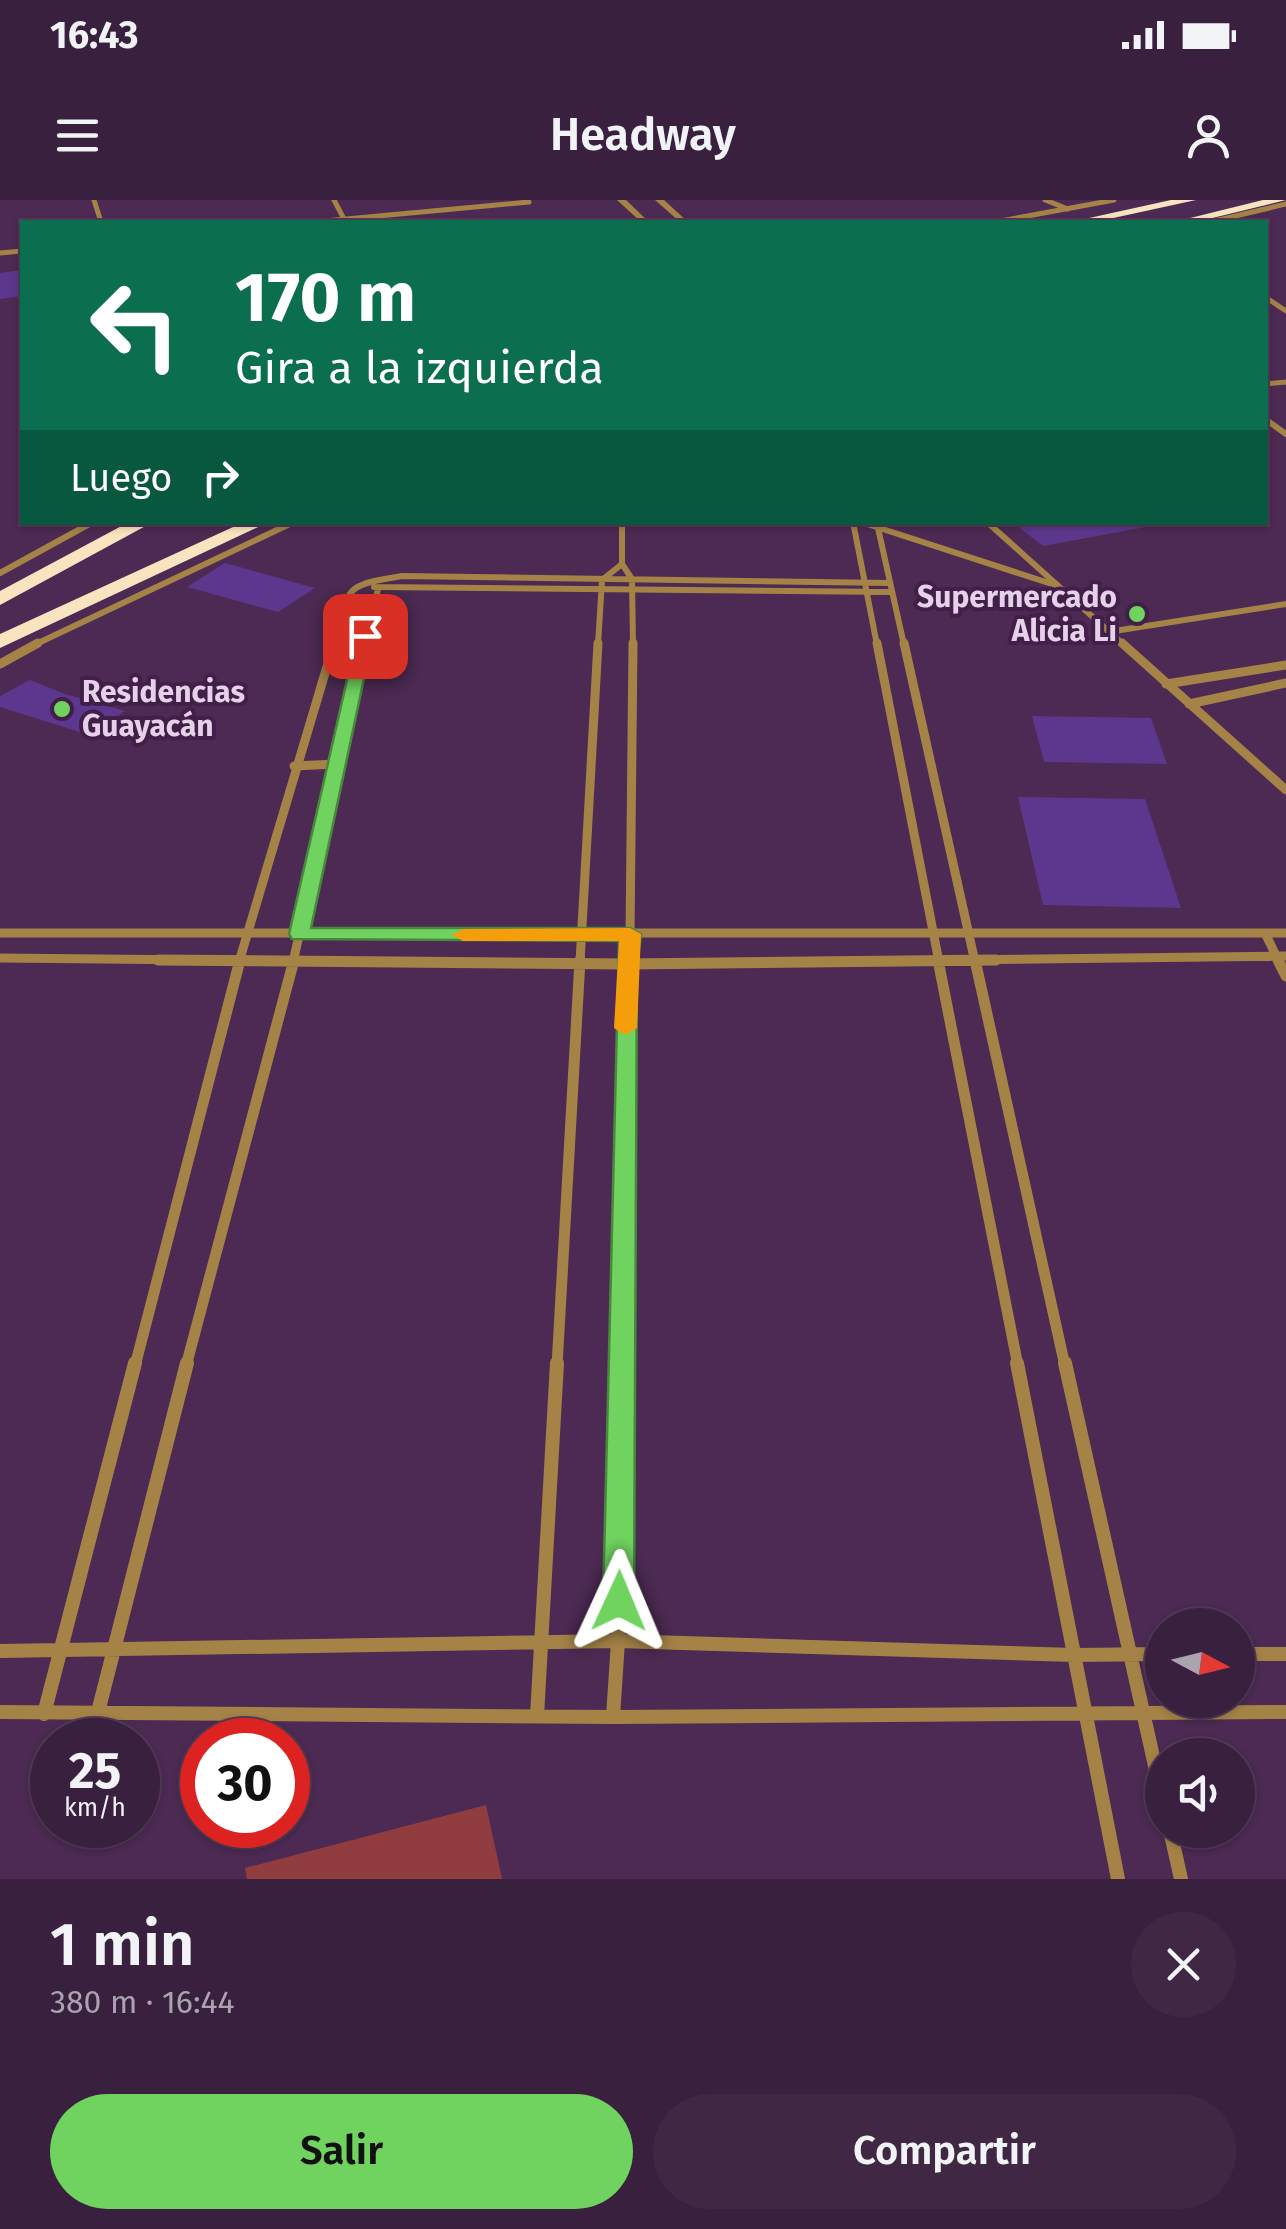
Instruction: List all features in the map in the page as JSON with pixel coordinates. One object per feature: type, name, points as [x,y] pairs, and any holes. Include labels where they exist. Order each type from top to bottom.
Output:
[{"type":"highway","points":[[1088,220],[1190,200]]},
{"type":"highway","points":[[1193,220],[1282,205]]},
{"type":"highway","points":[[1097,218],[1114,220]]},
{"type":"highway","points":[[0,599],[138,525]]},
{"type":"highway","points":[[0,642],[254,525]]},
{"type":"street","points":[[354,220],[527,200]]},
{"type":"street","points":[[621,200],[644,220]]},
{"type":"street","points":[[659,200],[682,220]]},
{"type":"street","points":[[1045,200],[1068,209]]},
{"type":"street","points":[[1005,220],[1114,200]]},
{"type":"street","points":[[1218,220],[1282,205]]},
{"type":"street","points":[[0,573],[88,525]]},
{"type":"street","points":[[0,664],[68,626],[287,525]]},
{"type":"street","points":[[612,1717],[618,1641],[626,964],[630,934],[632,585],[622,564],[622,525]]},
{"type":"street","points":[[853,525],[1118,1879]]},
{"type":"street","points":[[870,525],[1059,586]]},
{"type":"street","points":[[989,525],[1286,790]]},
{"type":"street","points":[[878,528],[1150,1738]]},
{"type":"street","points":[[536,1716],[602,585],[622,564]]},
{"type":"street","points":[[44,1714],[246,933],[349,593],[359,582],[402,576],[602,585]]},
{"type":"street","points":[[359,582],[378,589],[602,585],[891,588]]},
{"type":"street","points":[[98,1712],[110,1650],[300,934],[378,589]]},
{"type":"street","points":[[1108,632],[1286,604]]},
{"type":"street","points":[[1166,684],[1286,665]]},
{"type":"street","points":[[1189,704],[1286,683]]},
{"type":"street","points":[[294,766],[336,764]]},
{"type":"street","points":[[0,932],[581,936],[1286,933]]},
{"type":"street","points":[[1265,933],[1282,956],[1286,976]]},
{"type":"street","points":[[0,958],[626,964],[1282,956]]},
{"type":"street","points":[[0,1651],[618,1641],[1145,1654]]},
{"type":"street","points":[[1255,1654],[1286,1654]]},
{"type":"street","points":[[0,1712],[612,1717],[1286,1712]]},
{"type":"street","points":[[1174,1848],[1181,1879]]},
{"type":"shaded area","points":[[486,1805],[502,1879],[247,1879],[245,1868]]},
{"type":"building","points":[[20,270],[20,296],[0,299],[0,273]]},
{"type":"building","points":[[1016,525],[1157,525],[1043,546]]},
{"type":"building","points":[[225,563],[315,588],[278,612],[187,587]]},
{"type":"building","name":"Residencias Guayacán","points":[[30,680],[125,711],[89,735],[0,707],[0,696]]},
{"type":"building","points":[[1032,716],[1151,718],[1167,764],[1044,762]]},
{"type":"building","points":[[1018,797],[1145,799],[1181,908],[1043,905]]},
{"type":"slow traffic","points":[[463,935],[630,934],[625,1028]]},
{"type":"place","name":"Supermercado Alicia Li","points":[[1137,614]]},
{"type":"place","name":"Residencias Guayacán","points":[[62,709]]},
{"type":"route","points":[[365,636],[300,934],[630,934],[626,964],[619,1601]]}]
